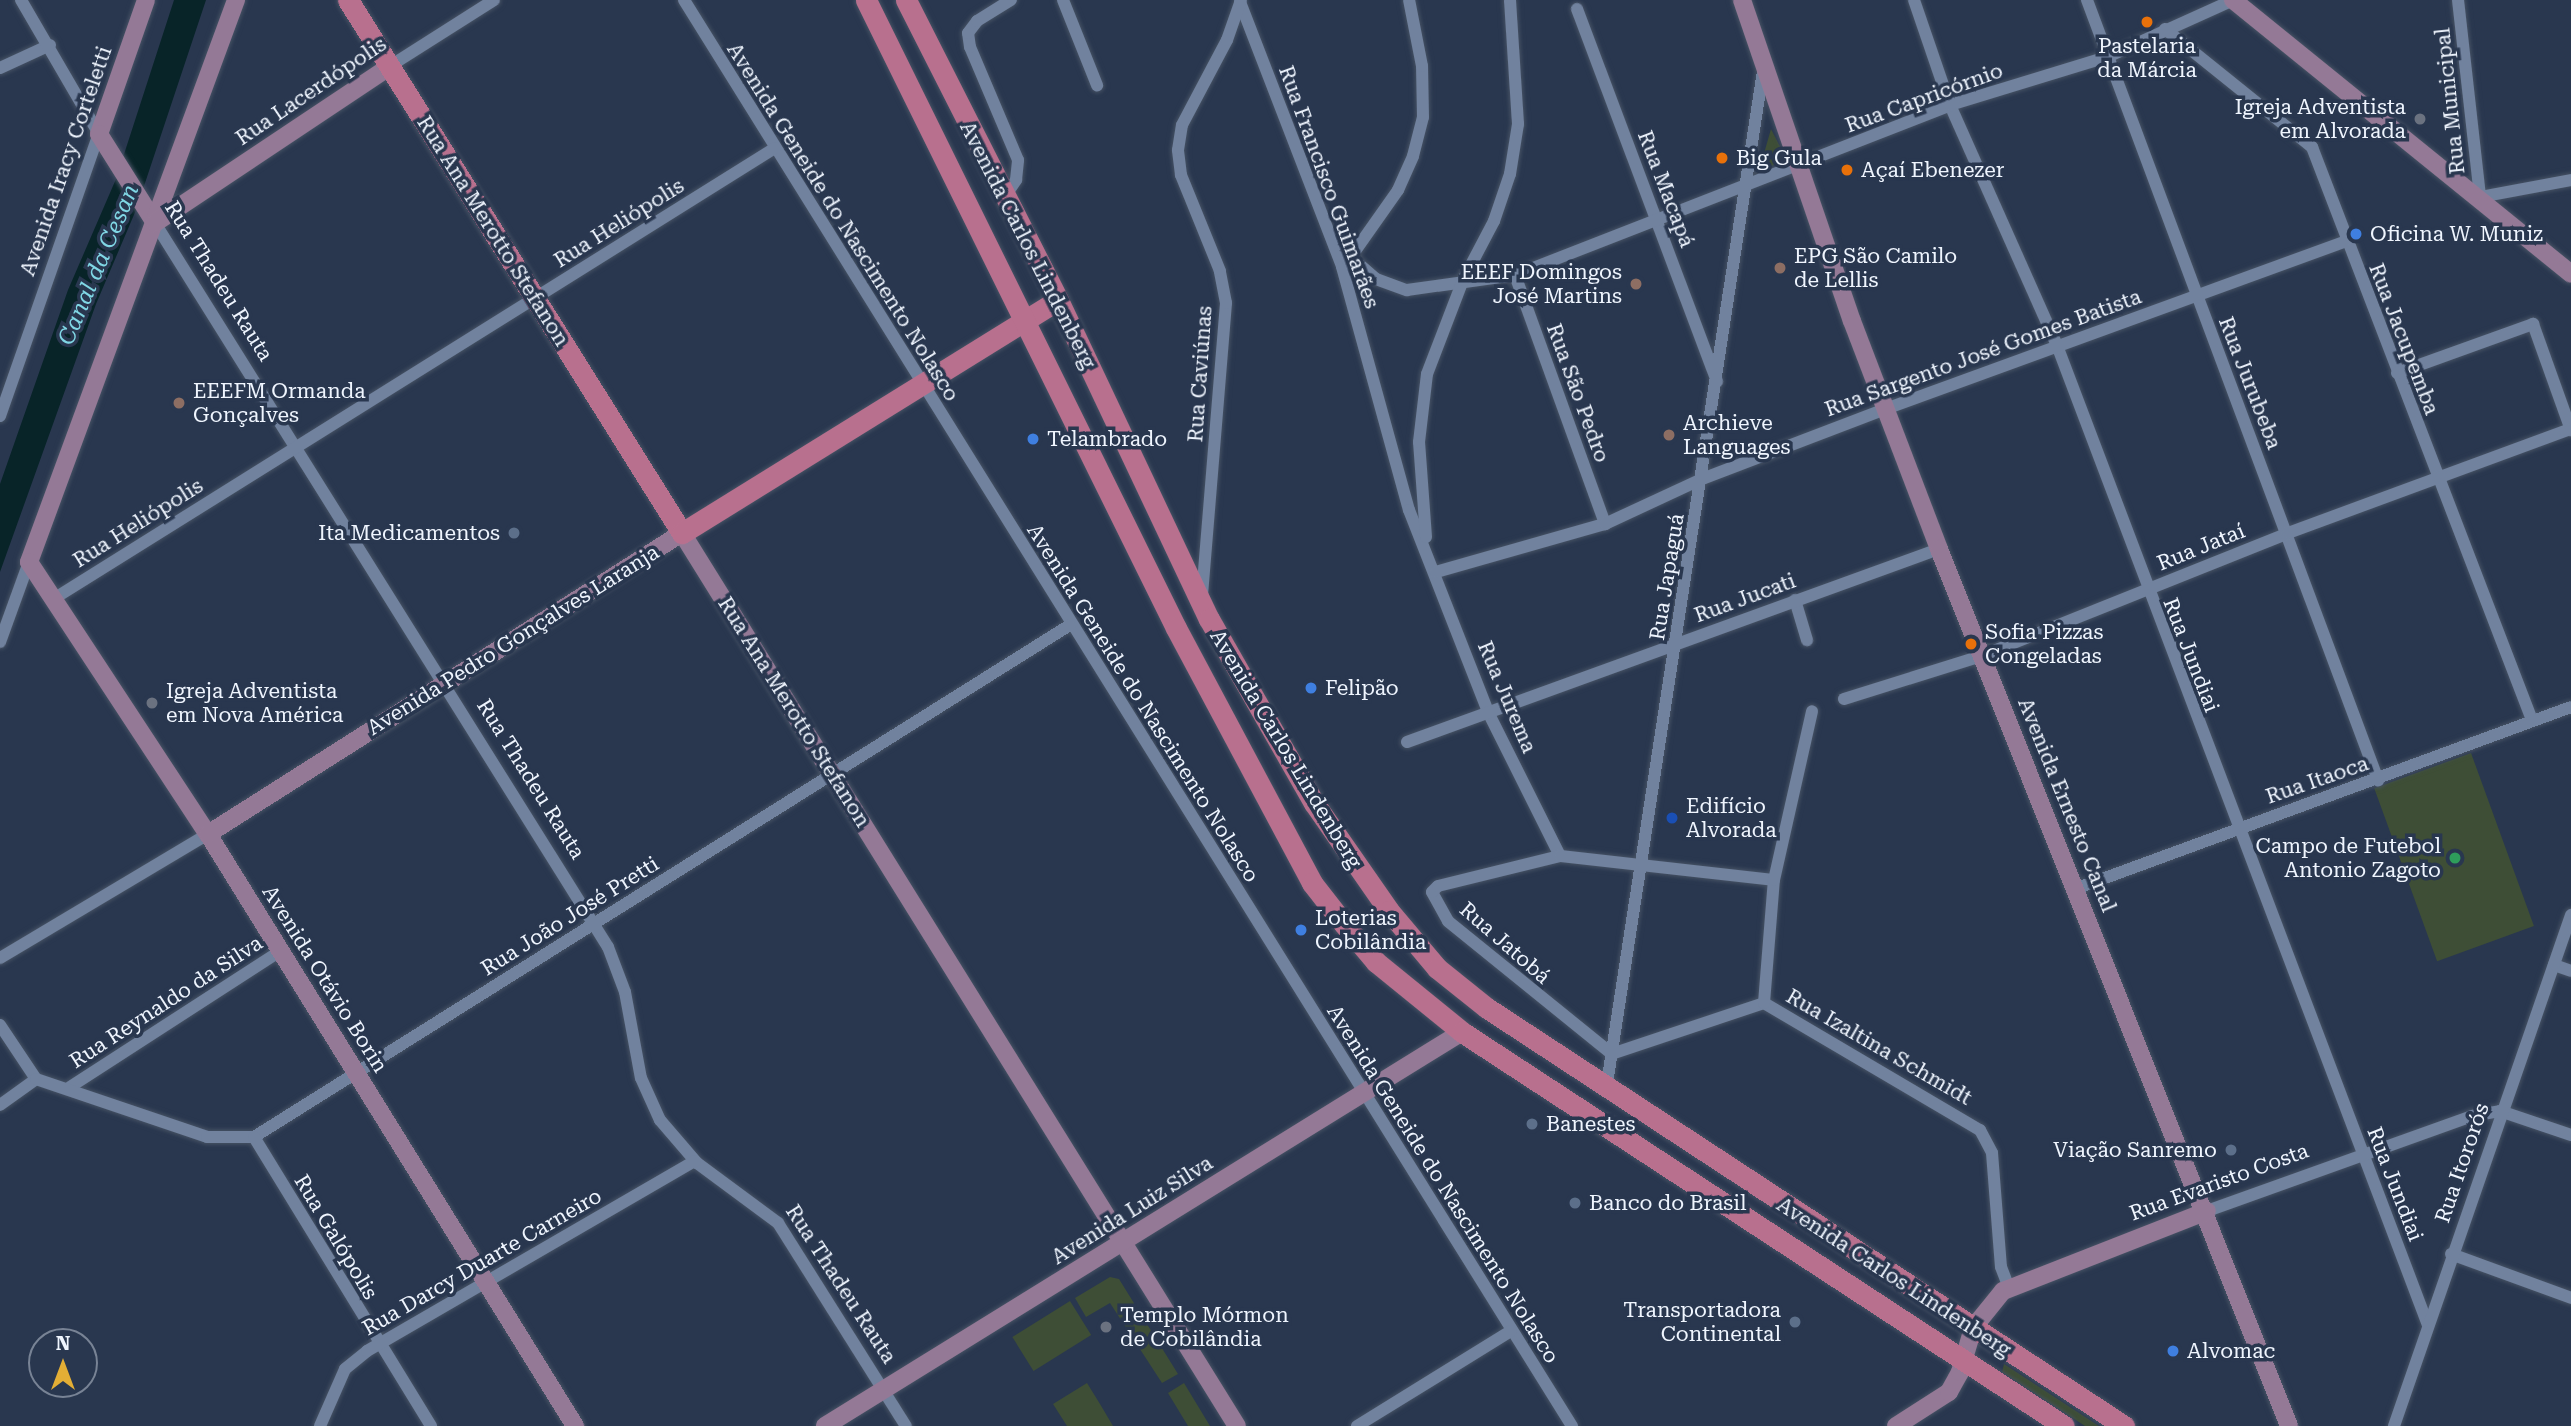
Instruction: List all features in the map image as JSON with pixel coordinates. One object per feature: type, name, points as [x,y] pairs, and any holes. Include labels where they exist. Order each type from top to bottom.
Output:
[{"type":"main road","name":"Rua Ana Merotto Stefanon","points":[[348,0],[682,533]]},
{"type":"main road","name":"Avenida Carlos Lindenberg","points":[[866,0],[1176,628],[1312,883],[1376,962],[1462,1032],[2064,1426]]},
{"type":"main road","name":"Avenida Carlos Lindenberg","points":[[906,0],[1058,300],[1201,603],[1314,803],[1389,911],[1437,968],[1477,1000],[1606,1090],[2124,1426]]},
{"type":"main road","name":"Avenida Pedro Gonçalves Laranja","points":[[682,533],[922,387],[1025,318],[1058,300]]},
{"type":"street","name":"Rua Thadeu Rauta","points":[[21,0],[50,45],[99,134],[595,923],[620,973],[649,1099],[666,1129],[695,1161],[778,1223],[906,1426]]},
{"type":"street","name":"Avenida Iracy Corteletti","points":[[0,416],[146,0]]},
{"type":"street","points":[[0,642],[236,0]]},
{"type":"street","name":"Rua Lacerdópolis","points":[[155,223],[494,0]]},
{"type":"street","name":"Avenida Geneide do Nascimento Nolasco","points":[[684,0],[1070,625],[1201,828],[1363,1094],[1572,1426]]},
{"type":"street","points":[[1004,198],[1016,180],[1018,160],[970,47],[968,33],[977,21],[1011,0]]},
{"type":"street","points":[[1063,0],[1097,85]]},
{"type":"street","points":[[1342,267],[1352,258],[1398,190],[1413,156],[1423,117],[1422,66],[1409,0]]},
{"type":"street","name":"Rua Jurema","points":[[1427,548],[1420,407],[1427,374],[1462,280],[1494,220],[1510,174],[1518,124],[1510,0]]},
{"type":"street","name":"Avenida Ernesto Canal","points":[[1742,0],[1763,71],[1802,165],[1853,321],[1980,656],[2207,1211],[2290,1426]]},
{"type":"street","name":"Rua Jundiai","points":[[1914,0],[1950,105],[2058,348],[2236,827],[2250,852],[2428,1325]]},
{"type":"street","name":"Rua Jurubeba","points":[[2087,0],[2378,780]]},
{"type":"street","points":[[2233,0],[2480,197],[2571,274]]},
{"type":"street","name":"Rua Capricórnio","points":[[1352,258],[1376,279],[1407,289],[1515,275],[1658,222],[1950,105],[2107,57],[2233,0]]},
{"type":"street","name":"Rua Municipal","points":[[2458,0],[2480,197]]},
{"type":"street","name":"Rua Francisco Guimarães","points":[[1241,1],[1342,267],[1409,510]]},
{"type":"street","name":"Rua Caviúnas","points":[[1201,603],[1226,309],[1222,277],[1181,175],[1178,150],[1182,125],[1227,40],[1241,1]]},
{"type":"street","name":"Rua Macapá","points":[[1577,9],[1717,383]]},
{"type":"street","name":"Rua Jacupemba","points":[[2165,29],[2312,147],[2346,242],[2532,720]]},
{"type":"street","points":[[0,68],[50,45]]},
{"type":"street","name":"Rua Japaguá","points":[[1606,1090],[1749,184],[1763,71]]},
{"type":"street","name":"Rua Heliópolis","points":[[55,597],[775,148]]},
{"type":"street","points":[[2480,197],[2571,180]]},
{"type":"street","name":"Rua Sargento José Gomes Batista","points":[[1436,572],[1605,524],[1702,479],[1888,408],[2346,242]]},
{"type":"street","name":"Rua São Pedro","points":[[1515,275],[1605,524]]},
{"type":"street","points":[[2397,373],[2533,324],[2571,429]]},
{"type":"street","name":"Rua Jataí","points":[[1844,699],[1980,656],[2288,533],[2437,476],[2571,429]]},
{"type":"street","name":"Rua Jurema","points":[[1409,510],[1427,548],[1488,712],[1560,856]]},
{"type":"street","name":"Avenida Pedro Gonçalves Laranja","points":[[0,958],[208,834],[682,533]]},
{"type":"street","name":"Rua Ana Merotto Stefanon","points":[[682,533],[1237,1426]]},
{"type":"street","name":"Rua Jucati","points":[[1407,742],[1939,549]]},
{"type":"street","name":"Avenida Otávio Borin","points":[[29,562],[55,597],[208,834],[575,1426]]},
{"type":"street","points":[[1795,600],[1807,640]]},
{"type":"street","name":"Rua João José Pretti","points":[[254,1137],[1070,625]]},
{"type":"street","name":"Rua Itaoca","points":[[2076,889],[2236,827],[2378,780],[2571,707]]},
{"type":"street","name":"Rua Izaltina Schmidt","points":[[1812,711],[1774,880],[1764,1003],[1980,1130],[1993,1160],[2000,1261],[2009,1288]]},
{"type":"street","name":"Rua Jatobá","points":[[1612,1054],[1465,936],[1437,907],[1432,892],[1438,886],[1560,856],[1774,880]]},
{"type":"street","name":"Rua Itororós","points":[[2394,1426],[2500,1111],[2571,915]]},
{"type":"street","name":"Rua Reynaldo da Silva","points":[[36,1079],[70,1087],[280,951]]},
{"type":"street","points":[[2554,965],[2571,971]]},
{"type":"street","points":[[1612,1054],[1764,1003]]},
{"type":"street","points":[[0,1025],[36,1079],[0,1105]]},
{"type":"street","name":"Avenida Luiz Silva","points":[[825,1426],[1462,1032]]},
{"type":"street","points":[[70,1087],[207,1137],[254,1137]]},
{"type":"street","points":[[2500,1111],[2571,1135]]},
{"type":"street","name":"Rua Evaristo Costa","points":[[1896,1426],[1941,1399],[1955,1383],[1973,1328],[1994,1298],[2009,1288],[2363,1153],[2500,1111]]},
{"type":"street","name":"Rua Galópolis","points":[[254,1137],[378,1345],[431,1426]]},
{"type":"street","name":"Rua Darcy Duarte Carneiro","points":[[320,1426],[345,1369],[378,1345],[695,1161]]},
{"type":"street","points":[[2451,1254],[2571,1298]]},
{"type":"street","points":[[1357,1426],[1511,1331]]},
{"type":"shaded area","points":[[1771,129],[1787,160],[1759,171]]},
{"type":"shaded area","name":"Campo de Futebol Antonio Zagoto","points":[[2471,753],[2534,926],[2437,961],[2374,788]]},
{"type":"shaded area","points":[[1110,1277],[1119,1279],[1178,1374],[1162,1383],[1110,1303],[1086,1317],[1075,1298]]},
{"type":"shaded area","points":[[1070,1301],[1091,1335],[1034,1371],[1012,1337]]},
{"type":"shaded area","points":[[2004,1364],[2099,1426],[2085,1426],[2002,1372]]},
{"type":"shaded area","points":[[1087,1383],[1113,1426],[1067,1426],[1053,1404]]},
{"type":"shaded area","points":[[1184,1383],[1210,1426],[1188,1426],[1168,1393]]},
{"type":"water","name":"Canal da Cesan","points":[[174,0],[206,0],[136,210],[96,304],[0,572],[0,484],[68,290],[116,179]]},
{"type":"place","name":"Pastelaria da Márcia","points":[[2147,22]]},
{"type":"place","name":"Igreja Adventista em Alvorada","points":[[2420,119]]},
{"type":"place","name":"Big Gula","points":[[1722,158]]},
{"type":"place","name":"Açaí Ebenezer","points":[[1847,170]]},
{"type":"place","name":"Oficina W. Muniz","points":[[2356,234]]},
{"type":"place","name":"EPG São Camilo de Lellis","points":[[1780,268]]},
{"type":"place","name":"EEEF Domingos José Martins","points":[[1636,284]]},
{"type":"place","name":"EEEFM Ormanda Gonçalves","points":[[179,403]]},
{"type":"place","name":"Archieve Languages","points":[[1669,435]]},
{"type":"place","name":"Telambrado","points":[[1033,439]]},
{"type":"place","name":"Ita Medicamentos","points":[[514,533]]},
{"type":"place","name":"Sofia Pizzas Congeladas","points":[[1971,644]]},
{"type":"place","name":"Felipão","points":[[1311,688]]},
{"type":"place","name":"Igreja Adventista em Nova América","points":[[152,703]]},
{"type":"place","name":"Edifício Alvorada","points":[[1672,818]]},
{"type":"place","name":"Campo de Futebol Antonio Zagoto","points":[[2455,858]]},
{"type":"place","name":"Loterias Cobilândia","points":[[1301,930]]},
{"type":"place","name":"Banestes","points":[[1532,1124]]},
{"type":"place","name":"Viação Sanremo","points":[[2231,1150]]},
{"type":"place","name":"Banco do Brasil","points":[[1575,1203]]},
{"type":"place","name":"Transportadora Continental","points":[[1795,1322]]},
{"type":"place","name":"Templo Mórmon de Cobilândia","points":[[1106,1327]]},
{"type":"place","name":"Alvomac","points":[[2173,1351]]}]
